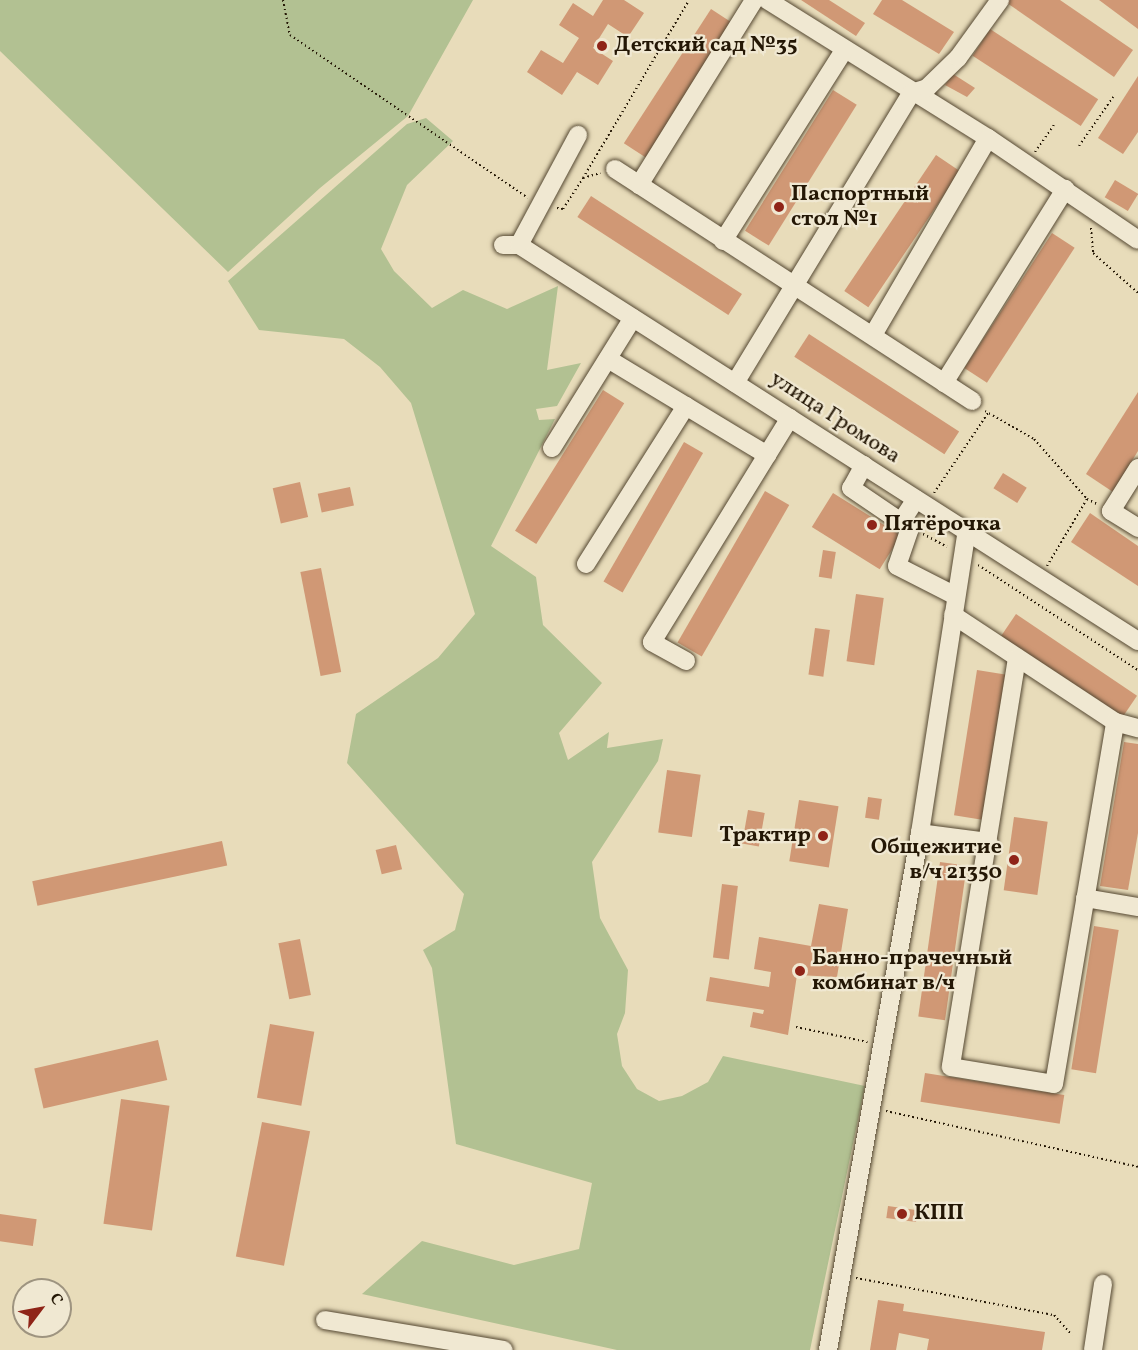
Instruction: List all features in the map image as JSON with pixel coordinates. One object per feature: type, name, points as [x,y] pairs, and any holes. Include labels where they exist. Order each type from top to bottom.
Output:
[{"type":"street","points":[[639,185],[754,0]]},
{"type":"street","points":[[767,0],[912,93],[988,138],[1138,240]]},
{"type":"street","points":[[735,383],[912,93],[927,88],[958,58],[1000,0]]},
{"type":"street","points":[[723,241],[845,49]]},
{"type":"street","points":[[540,206],[578,135]]},
{"type":"street","points":[[873,335],[988,138]]},
{"type":"street","points":[[615,169],[972,401]]},
{"type":"street","points":[[944,383],[1065,189]]},
{"type":"street","name":"улица Громова","points":[[540,206],[511,245],[633,318],[1138,641]]},
{"type":"street","points":[[552,448],[633,318]]},
{"type":"street","points":[[608,359],[767,455]]},
{"type":"street","points":[[586,564],[686,406]]},
{"type":"street","points":[[686,661],[652,642],[790,418]]},
{"type":"street","points":[[864,465],[850,488],[905,525]]},
{"type":"street","points":[[1138,468],[1111,511],[1138,528]]},
{"type":"street","points":[[921,502],[905,525],[897,566],[956,596]]},
{"type":"street","points":[[828,1350],[920,833],[967,531]]},
{"type":"street","points":[[953,615],[1115,722],[1138,728]]},
{"type":"street","points":[[1017,658],[951,1066],[1054,1084],[1115,722]]},
{"type":"street","points":[[920,833],[988,842]]},
{"type":"street","points":[[1085,898],[1138,907]]},
{"type":"street","points":[[1093,1350],[1103,1284]]},
{"type":"street","points":[[325,1320],[504,1350]]},
{"type":"path","points":[[283,0],[290,35],[540,206],[563,209],[689,0]]},
{"type":"path","points":[[1079,146],[1113,97]]},
{"type":"path","points":[[1026,163],[1054,125]]},
{"type":"path","points":[[583,178],[615,169]]},
{"type":"path","points":[[1090,207],[1093,253],[1138,293]]},
{"type":"path","points":[[972,401],[988,413],[1034,439],[1087,499],[1111,511]]},
{"type":"path","points":[[921,502],[988,413]]},
{"type":"path","points":[[1040,578],[1087,499]]},
{"type":"path","points":[[905,525],[963,555],[1138,670]]},
{"type":"path","points":[[796,1028],[882,1045]]},
{"type":"path","points":[[872,1108],[1138,1167]]},
{"type":"path","points":[[841,1275],[1054,1314],[1072,1335]]},
{"type":"green space","points":[[0,0],[473,0],[408,116],[320,188],[228,272],[0,51]]},
{"type":"green space","points":[[426,118],[453,141],[407,185],[381,249],[394,271],[432,308],[463,290],[507,309],[558,286],[547,370],[581,363],[557,406],[536,409],[539,420],[555,419],[491,546],[536,577],[543,625],[602,683],[559,733],[568,760],[609,732],[607,748],[663,739],[658,761],[592,862],[600,918],[628,970],[625,1013],[617,1034],[622,1066],[637,1089],[659,1101],[682,1096],[708,1082],[723,1056],[865,1086],[810,1350],[617,1350],[362,1294],[422,1241],[514,1265],[579,1249],[592,1183],[456,1144],[432,968],[423,950],[455,930],[464,894],[347,763],[356,714],[438,658],[475,614],[411,403],[380,367],[344,339],[259,330],[228,281],[407,124]]},
{"type":"building","points":[[603,0],[624,0],[644,13],[628,37],[608,24],[593,48],[613,61],[598,85],[577,72],[562,95],[527,72],[541,50],[563,63],[579,38],[559,25],[573,3],[593,16]]},
{"type":"building","points":[[801,0],[829,0],[865,23],[856,36]]},
{"type":"building","points":[[882,0],[902,0],[954,32],[939,54],[873,14]]},
{"type":"building","points":[[1009,0],[1060,0],[1133,50],[1114,77],[1007,3]]},
{"type":"building","points":[[1099,0],[1138,0],[1138,29]]},
{"type":"building","points":[[711,9],[734,24],[647,158],[624,143]]},
{"type":"building","points":[[990,29],[1098,99],[1081,126],[973,56]]},
{"type":"building","points":[[953,74],[975,88],[967,97],[945,85]]},
{"type":"building","points":[[1138,76],[1138,132],[1123,154],[1098,138]]},
{"type":"building","points":[[833,90],[857,105],[769,246],[745,231]]},
{"type":"building","points":[[936,155],[960,171],[868,307],[844,291]]},
{"type":"building","points":[[1115,180],[1138,194],[1128,211],[1105,197]]},
{"type":"building","points":[[591,196],[742,294],[728,315],[577,217]]},
{"type":"building","points":[[1052,233],[1075,248],[987,383],[964,368]]},
{"type":"building","points":[[809,334],[959,431],[944,454],[794,357]]},
{"type":"building","points":[[603,390],[624,403],[536,544],[515,531]]},
{"type":"building","points":[[1138,392],[1138,451],[1113,492],[1086,474]]},
{"type":"building","points":[[684,442],[703,453],[623,592],[604,581]]},
{"type":"building","points":[[1003,473],[1027,488],[1017,503],[993,488]]},
{"type":"building","points":[[300,482],[308,517],[281,523],[273,488]]},
{"type":"building","points":[[350,487],[354,506],[322,512],[318,494]]},
{"type":"building","points":[[765,491],[789,505],[702,657],[678,643]]},
{"type":"building","points":[[833,493],[901,535],[880,569],[812,527]]},
{"type":"building","points":[[1090,513],[1138,546],[1138,586],[1071,542]]},
{"type":"building","points":[[823,550],[836,552],[832,579],[819,577]]},
{"type":"building","points":[[321,568],[341,672],[321,676],[300,572]]},
{"type":"building","points":[[856,594],[884,598],[874,665],[847,661]]},
{"type":"building","points":[[1016,614],[1137,696],[1120,721],[999,639]]},
{"type":"building","points":[[815,628],[830,630],[823,677],[808,675]]},
{"type":"building","points":[[977,670],[1007,675],[984,820],[954,815]]},
{"type":"building","points":[[1124,742],[1138,744],[1138,833],[1128,890],[1100,886]]},
{"type":"building","points":[[667,770],[701,775],[692,837],[658,832]]},
{"type":"building","points":[[868,797],[882,799],[879,820],[865,818]]},
{"type":"building","points":[[799,800],[839,806],[829,867],[789,861]]},
{"type":"building","points":[[748,810],[765,813],[759,846],[742,843]]},
{"type":"building","points":[[1014,817],[1048,822],[1037,895],[1004,890]]},
{"type":"building","points":[[222,841],[227,865],[37,906],[32,881]]},
{"type":"building","points":[[396,845],[402,869],[382,874],[376,850]]},
{"type":"building","points":[[940,862],[967,866],[945,1020],[918,1016]]},
{"type":"building","points":[[722,884],[738,886],[729,959],[713,957]]},
{"type":"building","name":"Банно-прачечный комбинат в/ч","points":[[819,904],[848,909],[837,977],[797,975],[788,1035],[750,1027],[753,1012],[763,1014],[764,1010],[706,1001],[710,977],[769,987],[771,972],[754,969],[759,937],[811,946]]},
{"type":"building","points":[[1094,926],[1119,930],[1096,1073],[1071,1069]]},
{"type":"building","points":[[300,939],[311,995],[289,999],[278,943]]},
{"type":"building","points":[[270,1024],[314,1032],[301,1106],[257,1098]]},
{"type":"building","points":[[158,1040],[167,1080],[43,1109],[34,1069]]},
{"type":"building","points":[[925,1073],[1064,1095],[1060,1124],[920,1102]]},
{"type":"building","points":[[121,1099],[170,1106],[152,1231],[103,1224]]},
{"type":"building","points":[[262,1122],[310,1131],[284,1266],[236,1256]]},
{"type":"building","name":"КПП","points":[[888,1206],[918,1210],[916,1222],[886,1218]]},
{"type":"building","points":[[0,1214],[37,1219],[33,1246],[0,1241]]},
{"type":"building","points":[[878,1300],[904,1304],[903,1311],[1045,1332],[1042,1350],[927,1350],[929,1339],[899,1333],[896,1350],[870,1350]]},
{"type":"place","name":"Детский сад №35","points":[[602,46]]},
{"type":"place","name":"Паспортный стол №1","points":[[779,207]]},
{"type":"place","name":"Пятёрочка","points":[[872,525]]},
{"type":"place","name":"Трактир","points":[[823,836]]},
{"type":"place","name":"Общежитие в/ч 21350","points":[[1014,860]]},
{"type":"place","name":"Банно-прачечный комбинат в/ч","points":[[800,971]]},
{"type":"place","name":"КПП","points":[[902,1214]]}]
